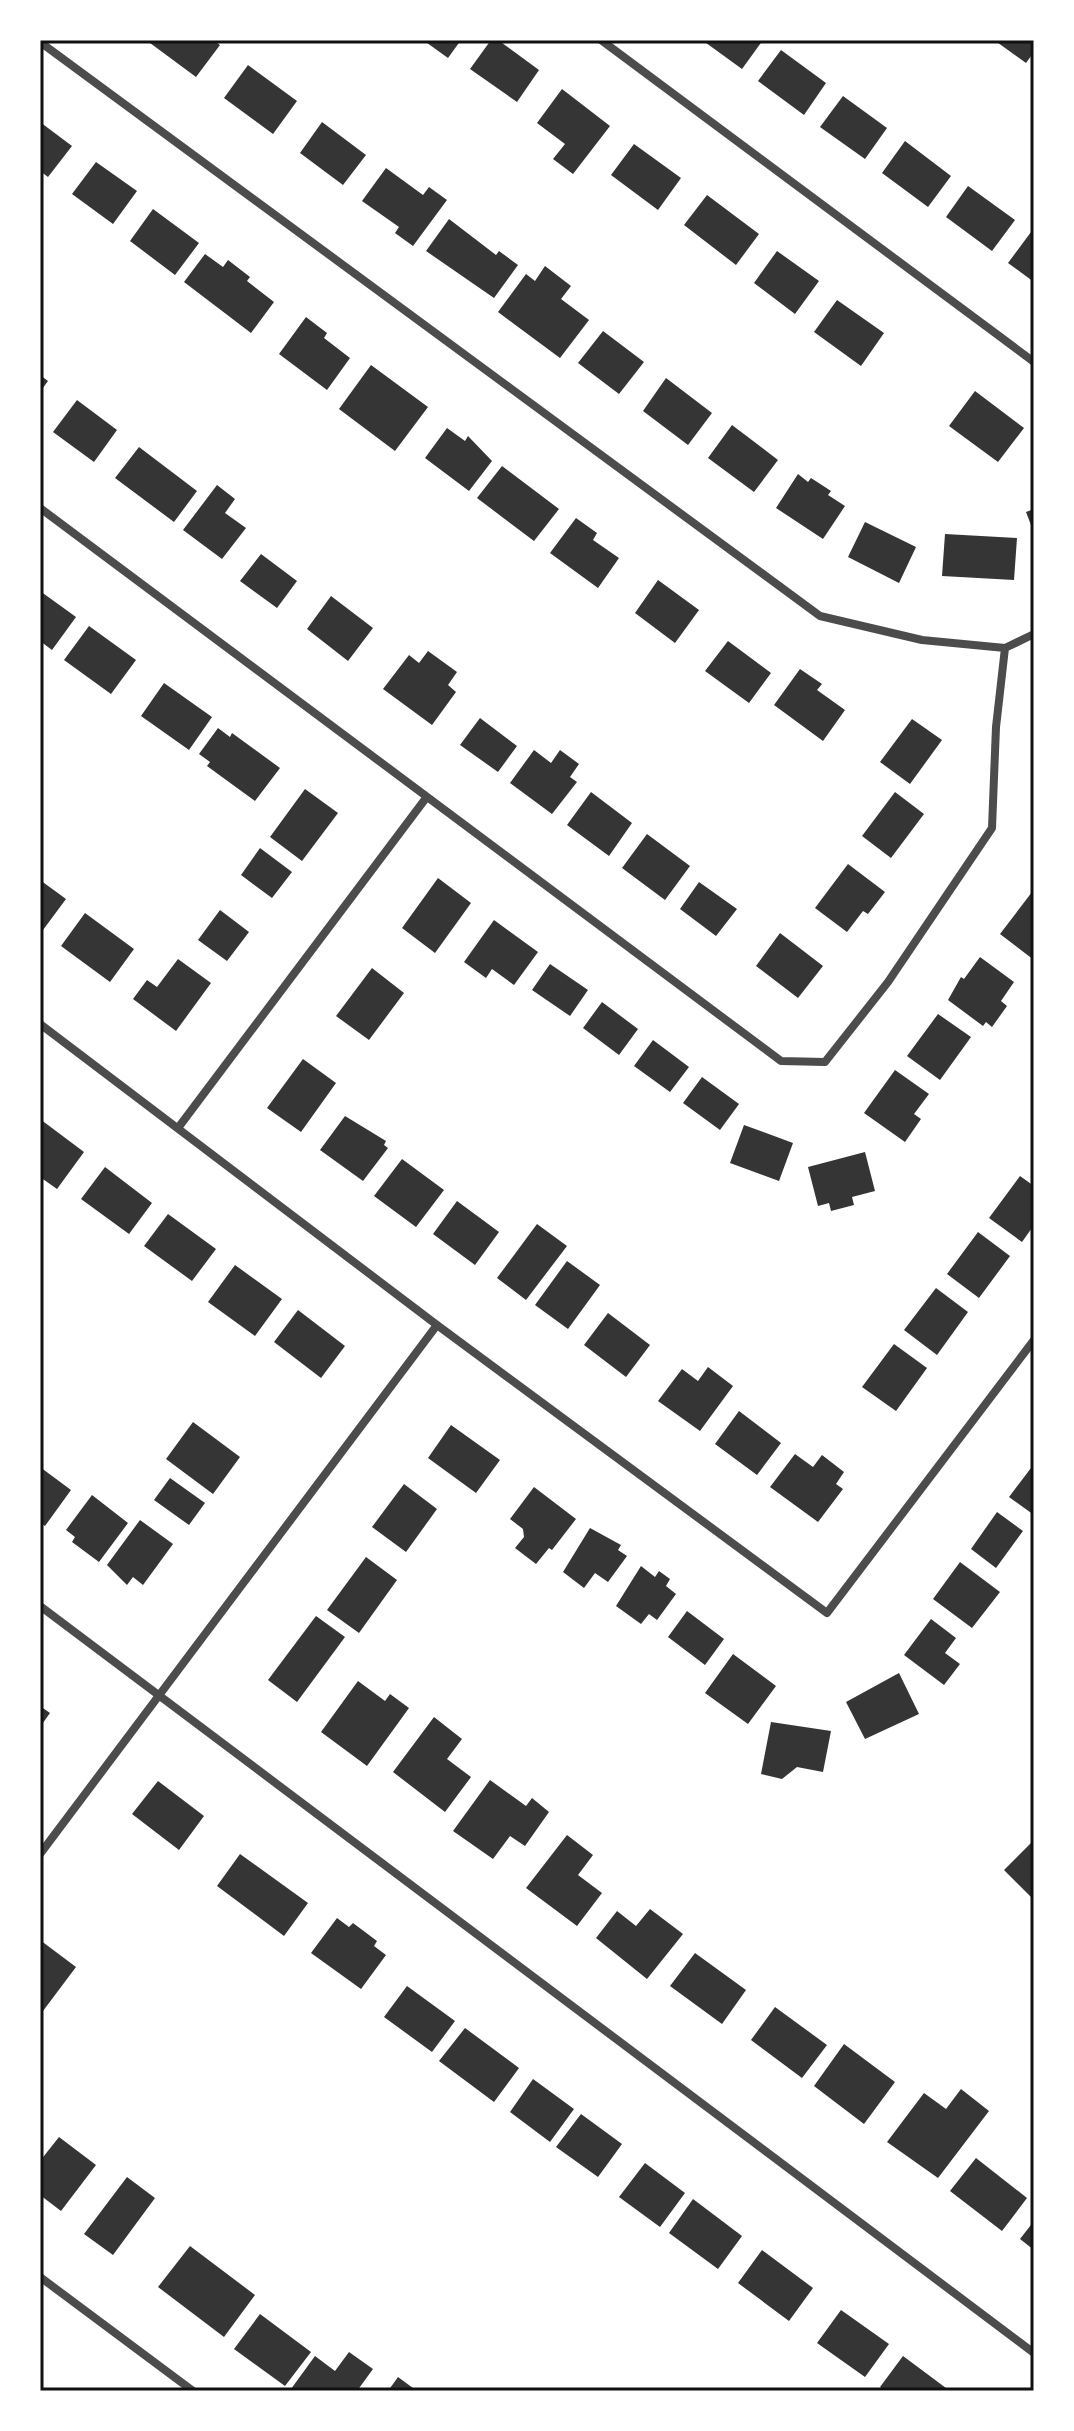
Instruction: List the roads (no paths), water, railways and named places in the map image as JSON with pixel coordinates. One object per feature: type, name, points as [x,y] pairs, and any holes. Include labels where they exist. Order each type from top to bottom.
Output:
[{"type":"street","points":[[601,40],[1034,362]]},
{"type":"street","points":[[40,42],[820,616],[922,640],[1005,648],[1034,634]]},
{"type":"street","points":[[40,508],[781,1061],[825,1062],[888,982],[992,828],[996,727],[1005,648]]},
{"type":"street","points":[[178,1128],[426,798]]},
{"type":"street","points":[[40,1024],[437,1325],[827,1613],[1034,1340]]},
{"type":"street","points":[[40,1854],[437,1325]]},
{"type":"street","points":[[40,1606],[1034,2353]]},
{"type":"street","points":[[40,2277],[193,2391]]}]
